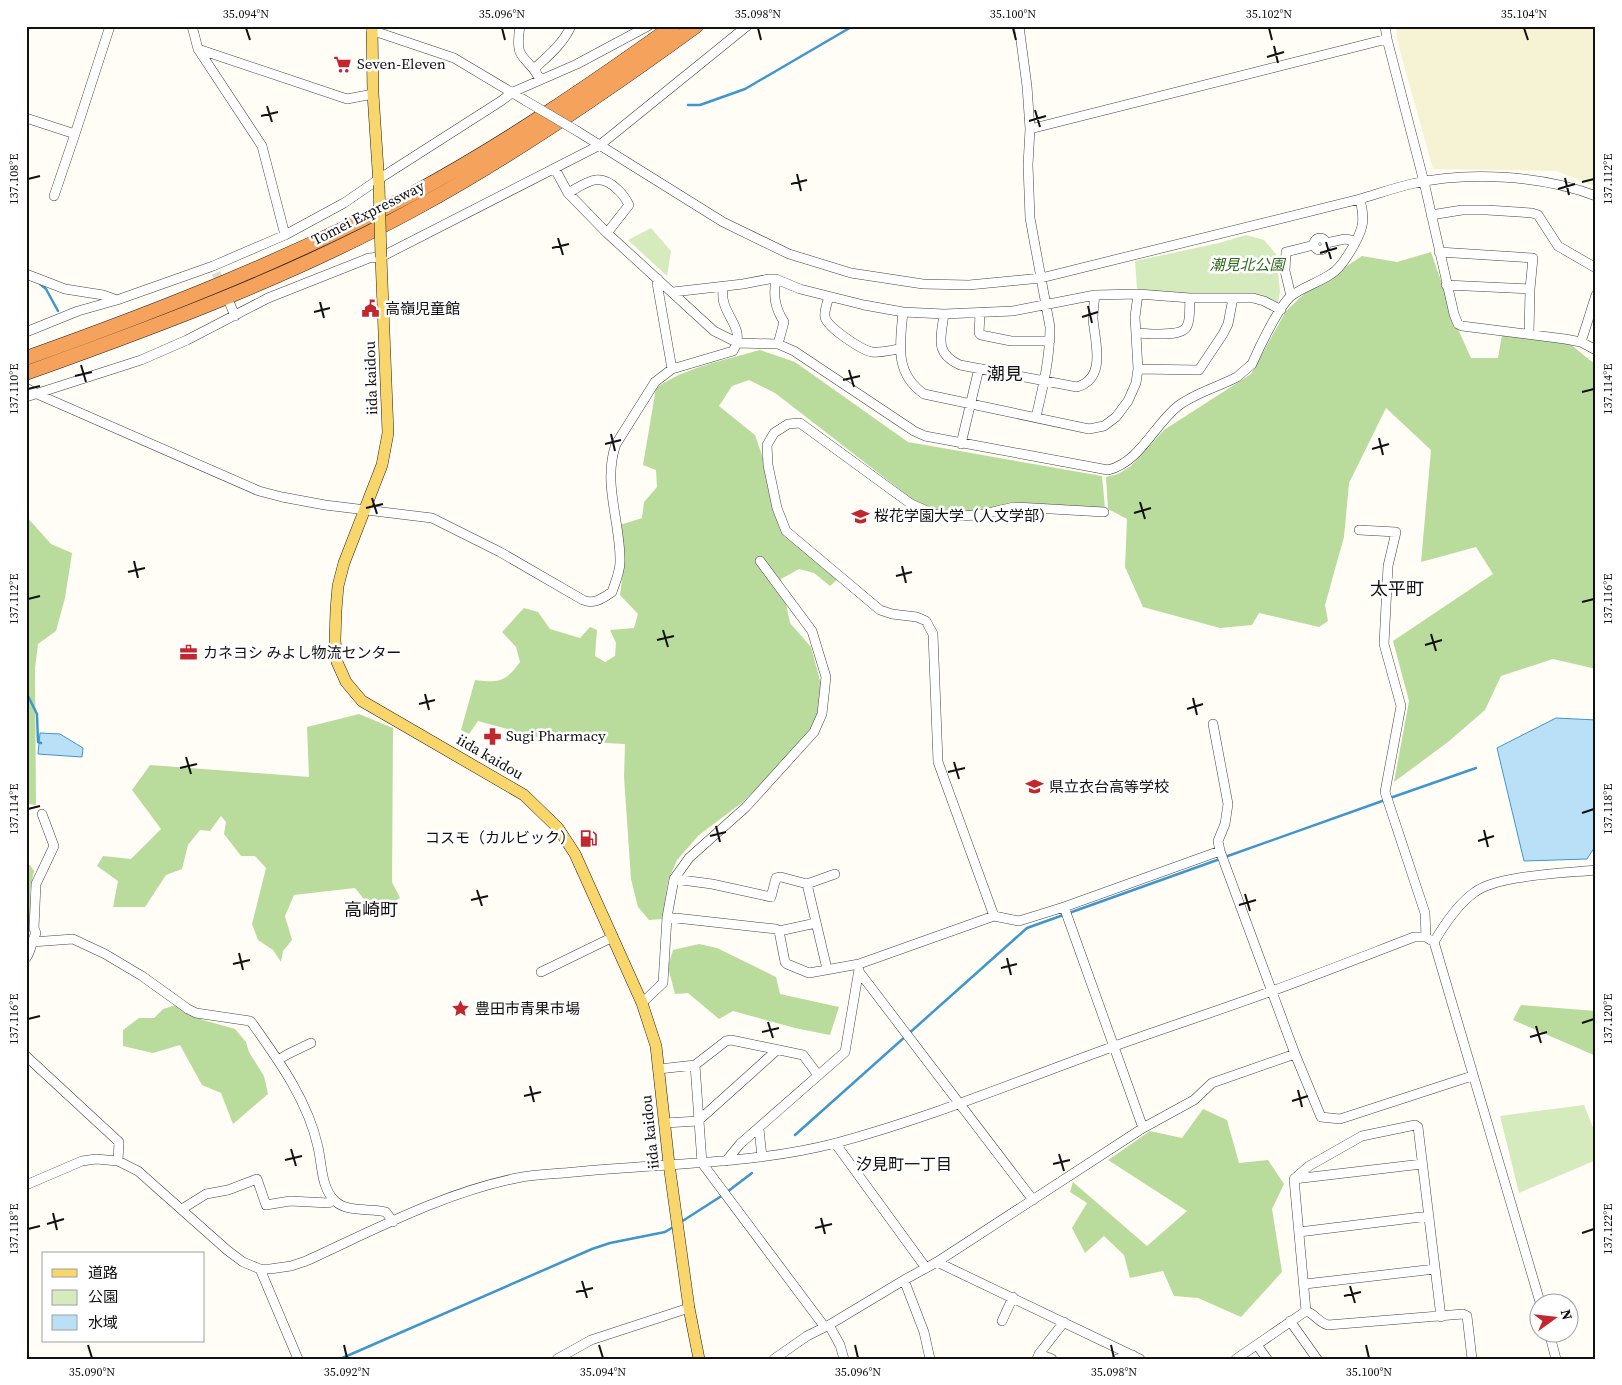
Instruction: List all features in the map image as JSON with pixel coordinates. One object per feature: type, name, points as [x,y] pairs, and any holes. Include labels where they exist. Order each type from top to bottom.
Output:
[{"type":"highway","name":"Tomei Expressway","points":[[26,358],[213,287],[281,258],[364,218],[422,188],[503,141],[574,95],[673,26]]},
{"type":"highway","name":"Tomei Expressway","points":[[26,373],[156,326],[227,297],[287,271],[418,207],[518,148],[696,26]]},
{"type":"main road","name":"iida kaidou","points":[[368,28],[379,182],[388,433],[382,465],[344,563],[338,586],[336,654],[343,677],[350,688],[362,700],[514,788],[542,811],[558,828],[575,854],[642,1003],[656,1046],[669,1164],[689,1308],[699,1359]]},
{"type":"street","points":[[54,196],[110,26]]},
{"type":"street","points":[[192,26],[198,49],[262,146],[285,235]]},
{"type":"street","points":[[520,26],[518,47],[520,55],[534,68],[540,79]]},
{"type":"street","points":[[534,68],[557,48],[567,36],[571,26]]},
{"type":"street","points":[[26,332],[78,311],[214,269],[285,235],[379,182],[513,92],[577,64],[648,26]]},
{"type":"street","points":[[26,397],[140,360],[235,316],[268,298],[369,258],[381,257],[555,169],[600,145],[747,26]]},
{"type":"street","points":[[1019,26],[1027,86],[1030,129],[1028,191],[1032,235],[1050,327],[1045,380],[1036,417]]},
{"type":"street","points":[[1385,26],[1424,182],[1446,284],[1458,324],[1581,342],[1596,350]]},
{"type":"street","points":[[368,28],[454,58],[600,145],[723,222],[789,254],[851,273],[923,284],[968,285],[1041,278],[1437,180],[1483,177],[1532,180],[1561,185],[1596,196]]},
{"type":"street","points":[[1030,129],[1387,39]]},
{"type":"street","points":[[198,49],[347,99],[373,94]]},
{"type":"street","points":[[26,118],[75,134]]},
{"type":"street","points":[[555,169],[568,193],[607,233],[714,331],[738,343],[778,344],[794,350],[914,431],[925,436],[1108,470],[1121,466],[1130,459],[1158,425],[1179,406],[1237,377],[1252,364],[1281,310],[1291,296],[1336,271],[1356,242],[1363,226],[1360,199]]},
{"type":"street","points":[[568,193],[594,180],[602,179],[614,186],[625,196],[629,205],[607,233]]},
{"type":"street","points":[[1431,215],[1470,210],[1532,213],[1538,215],[1554,243],[1596,268]]},
{"type":"street","points":[[1291,296],[1285,271],[1286,252],[1314,245],[1320,250],[1326,247],[1326,243],[1345,239],[1356,242]]},
{"type":"street","points":[[1439,252],[1533,258],[1529,334]]},
{"type":"street","points":[[26,274],[65,289],[103,295],[117,300]]},
{"type":"street","points":[[658,279],[657,283],[672,369]]},
{"type":"street","points":[[673,292],[723,287],[763,279],[776,279],[800,289],[829,297],[903,312],[980,314],[1014,311],[1095,295],[1138,294],[1190,298],[1254,298],[1281,310]]},
{"type":"street","points":[[776,279],[774,293],[778,313],[784,322],[778,344]]},
{"type":"street","points":[[1446,284],[1530,289]]},
{"type":"street","points":[[26,388],[260,491],[290,499],[432,518],[500,552],[583,600],[594,602],[612,592],[620,563],[610,477],[612,455],[620,437],[655,382],[672,369],[733,351],[738,343],[738,335],[723,302],[723,287]]},
{"type":"street","points":[[903,312],[900,349],[906,376],[924,394],[1089,429],[1104,426],[1116,418],[1128,401],[1136,383],[1138,368],[1135,318],[1138,294]]},
{"type":"street","points":[[944,314],[941,342],[945,355],[950,360],[960,365],[1076,387],[1088,382],[1093,375],[1098,351],[1093,315],[1095,295]]},
{"type":"street","points":[[1581,342],[1596,295]]},
{"type":"street","points":[[829,297],[824,313],[831,327],[865,350],[876,352],[900,349]]},
{"type":"street","points":[[1136,333],[1170,334],[1184,330],[1187,326],[1190,298]]},
{"type":"street","points":[[1138,368],[1199,370],[1228,324],[1232,298]]},
{"type":"street","points":[[230,304],[235,316]]},
{"type":"street","points":[[980,314],[980,335],[1010,341],[1050,341]]},
{"type":"street","points":[[961,444],[979,368]]},
{"type":"street","points":[[994,916],[938,762],[933,634],[926,621],[916,617],[892,614],[880,610],[786,532],[777,508],[768,465],[767,445],[774,433],[788,424],[800,423],[911,504],[934,514],[956,516],[979,515],[1014,507],[1104,512]]},
{"type":"street","points":[[1359,530],[1396,532],[1388,566],[1384,644],[1401,706],[1385,792],[1425,913],[1430,940],[1537,1292]]},
{"type":"street","points":[[642,1003],[663,983],[667,917],[674,879],[689,858],[746,807],[795,754],[814,732],[822,714],[826,677],[812,631],[760,561]]},
{"type":"street","points":[[1213,724],[1228,804],[1226,824],[1218,841],[1220,851],[1295,1054],[1321,1117],[1340,1119],[1472,1076]]},
{"type":"street","points":[[26,958],[31,952],[32,942],[36,933],[34,928],[36,884],[54,846],[42,814]]},
{"type":"street","points":[[779,931],[787,964],[809,972],[827,969],[859,968],[994,916],[1019,921],[1064,907],[1220,851]]},
{"type":"street","points":[[1430,940],[1475,892],[1488,885],[1521,877],[1596,870]]},
{"type":"street","points":[[674,879],[712,884],[771,897],[776,878],[780,876],[807,884],[835,874]]},
{"type":"street","points":[[807,884],[827,969]]},
{"type":"street","points":[[1064,907],[1143,1128]]},
{"type":"street","points":[[667,917],[776,929],[779,931],[816,923]]},
{"type":"street","points":[[541,972],[613,938]]},
{"type":"street","points":[[26,1186],[82,1161],[96,1159],[118,1161],[138,1171],[243,1262],[260,1269],[291,1266],[462,1193],[520,1178],[762,1157],[835,1143],[893,1126],[959,1103],[1414,938],[1430,940]]},
{"type":"street","points":[[32,942],[73,939],[105,954],[142,976],[188,1009],[204,1014],[250,1021],[278,1060],[301,1100],[318,1144],[323,1176],[328,1192],[336,1202],[353,1209],[374,1209],[386,1212],[393,1222]]},
{"type":"street","points":[[726,1161],[740,1144],[845,1052],[859,968]]},
{"type":"street","points":[[859,968],[1033,1200]]},
{"type":"street","points":[[659,1070],[694,1065],[726,1041],[732,1040],[803,1055],[818,1075]]},
{"type":"street","points":[[278,1060],[311,1043]]},
{"type":"street","points":[[664,1123],[698,1121],[777,1050]]},
{"type":"street","points":[[774,1359],[807,1336],[938,1262],[1143,1128],[1194,1100],[1206,1087],[1219,1079],[1295,1054]]},
{"type":"street","points":[[26,1056],[119,1142],[118,1161]]},
{"type":"street","points":[[694,1065],[702,1163],[827,1326],[840,1345],[844,1359]]},
{"type":"street","points":[[1294,1179],[1309,1166],[1362,1136],[1415,1125],[1418,1127],[1441,1317]]},
{"type":"street","points":[[759,1129],[762,1157]]},
{"type":"street","points":[[835,1143],[926,1268]]},
{"type":"street","points":[[1294,1179],[1422,1164]]},
{"type":"street","points":[[182,1209],[206,1194],[228,1190],[257,1179],[266,1204],[290,1201],[329,1203],[333,1198]]},
{"type":"street","points":[[1294,1179],[1306,1311]]},
{"type":"street","points":[[1299,1232],[1429,1216]]},
{"type":"street","points":[[938,1262],[1137,1357]]},
{"type":"street","points":[[1305,1284],[1435,1268]]},
{"type":"street","points":[[260,1269],[298,1359]]},
{"type":"street","points":[[904,1280],[924,1332],[930,1359]]},
{"type":"street","points":[[1002,1321],[1013,1298]]},
{"type":"street","points":[[557,1359],[591,1340],[689,1308]]},
{"type":"street","points":[[1306,1311],[1314,1315],[1322,1323],[1328,1325],[1463,1314],[1468,1316],[1472,1359]]},
{"type":"street","points":[[1236,1359],[1306,1311]]},
{"type":"street","points":[[1290,1321],[1317,1359]]},
{"type":"street","points":[[1052,1359],[1038,1357],[1064,1322]]},
{"type":"street","points":[[1552,1342],[1556,1359]]},
{"type":"street","points":[[1257,1345],[1267,1359]]},
{"type":"street","points":[[1117,1359],[1137,1357]]},
{"type":"shaded area","points":[[1396,26],[1596,26],[1596,187],[1557,171],[1433,169],[1397,40]]},
{"type":"green space","points":[[651,228],[671,251],[667,276],[628,240]]},
{"type":"green space","name":"潮見北公園","points":[[1246,235],[1264,240],[1276,254],[1280,291],[1278,304],[1137,289],[1135,261],[1219,243]]},
{"type":"green space","points":[[1431,252],[1457,327],[1471,358],[1498,358],[1502,335],[1570,344],[1596,365],[1596,669],[1553,659],[1501,676],[1485,710],[1448,742],[1394,782],[1409,701],[1393,641],[1493,574],[1476,547],[1421,562],[1431,450],[1386,408],[1349,483],[1344,537],[1325,605],[1328,621],[1319,627],[1259,613],[1252,625],[1220,628],[1143,607],[1125,567],[1127,519],[1108,509],[1106,477],[1118,474],[1131,466],[1164,430],[1251,374],[1286,311],[1304,294],[1362,256],[1397,262]]},
{"type":"green space","points":[[760,350],[795,362],[908,442],[1102,476],[1105,508],[1016,502],[976,512],[935,512],[916,502],[775,393],[749,380],[732,386],[719,406],[755,435],[764,461],[774,511],[784,536],[838,579],[830,586],[814,573],[799,569],[781,579],[790,623],[811,647],[821,684],[817,720],[797,749],[743,802],[699,835],[677,860],[668,881],[662,919],[649,920],[638,907],[631,879],[624,777],[625,744],[547,740],[478,721],[469,734],[461,730],[475,680],[501,680],[510,674],[520,662],[516,647],[502,632],[524,608],[538,612],[550,629],[580,638],[590,627],[597,630],[595,656],[605,662],[615,656],[616,643],[610,630],[634,628],[638,614],[620,595],[624,563],[620,525],[642,518],[644,502],[657,487],[656,470],[643,465],[656,388],[693,369]]},
{"type":"green space","points":[[26,516],[51,544],[72,553],[65,598],[56,631],[38,644],[35,668],[36,805],[26,804]]},
{"type":"green space","points":[[359,714],[393,728],[392,882],[400,898],[376,914],[355,888],[294,895],[285,916],[292,940],[283,951],[281,962],[273,950],[258,940],[252,924],[266,868],[255,856],[241,856],[224,834],[226,822],[221,816],[210,831],[200,830],[188,845],[182,869],[166,875],[145,907],[113,907],[118,881],[97,866],[103,856],[131,859],[161,829],[132,790],[150,765],[309,777],[307,727]]},
{"type":"green space","points":[[26,864],[30,865],[34,871],[30,890],[31,932],[26,932]]},
{"type":"green space","points":[[699,944],[717,948],[776,977],[780,994],[839,1007],[830,1035],[795,1028],[733,1011],[719,1019],[688,993],[675,994],[668,967],[673,950]]},
{"type":"green space","points":[[176,1005],[203,1020],[235,1029],[246,1042],[249,1052],[264,1076],[268,1094],[233,1124],[221,1093],[202,1085],[180,1045],[153,1053],[123,1046],[123,1030],[139,1018],[154,1018],[163,1009]]},
{"type":"green space","points":[[1521,1005],[1596,1011],[1596,1056],[1513,1020]]},
{"type":"green space","points":[[1584,1105],[1596,1135],[1596,1160],[1519,1193],[1500,1116]]},
{"type":"green space","points":[[1203,1109],[1227,1120],[1239,1163],[1268,1160],[1284,1184],[1272,1209],[1282,1272],[1241,1317],[1198,1298],[1174,1296],[1163,1271],[1130,1278],[1124,1255],[1104,1236],[1085,1253],[1072,1228],[1087,1203],[1070,1192],[1073,1182],[1147,1246],[1187,1211],[1108,1160],[1150,1131],[1182,1138]]},
{"type":"water","points":[[1556,718],[1596,720],[1596,845],[1587,859],[1524,861],[1497,748]]},
{"type":"water","points":[[40,733],[60,734],[83,748],[82,757],[38,754]]},
{"type":"waterway","points":[[688,105],[700,105],[745,89],[853,26]]},
{"type":"waterway","points":[[40,284],[46,289],[58,311]]},
{"type":"waterway","points":[[26,692],[37,714],[38,742],[41,743]]},
{"type":"waterway","points":[[1390,798],[1476,768]]},
{"type":"waterway","points":[[1225,857],[1385,800]]},
{"type":"waterway","points":[[795,1135],[1027,928],[1220,859]]},
{"type":"waterway","points":[[727,1192],[752,1173]]},
{"type":"waterway","points":[[681,1222],[723,1195]]},
{"type":"waterway","points":[[340,1359],[592,1249],[610,1243],[665,1232],[675,1226]]},
{"type":"tunnel","points":[[216,273],[223,288]]},
{"type":"place","name":"Seven-Eleven","points":[[343,64]]},
{"type":"place","name":"高嶺児童館","points":[[371,309]]},
{"type":"place","name":"桜花学園大学（人文学部）","points":[[860,516]]},
{"type":"place","name":"カネヨシ みよし物流センター","points":[[189,653]]},
{"type":"place","name":"Sugi Pharmacy","points":[[492,736]]},
{"type":"place","name":"県立衣台高等学校","points":[[1035,787]]},
{"type":"place","name":"コスモ（カルビック）","points":[[589,838]]},
{"type":"place","name":"豊田市青果市場","points":[[461,1009]]},
{"type":"district","name":"潮見","points":[[1005,374]]},
{"type":"district","name":"太平町","points":[[1397,589]]},
{"type":"district","name":"高崎町","points":[[371,910]]},
{"type":"district","name":"汐見町一丁目","points":[[904,1164]]}]
